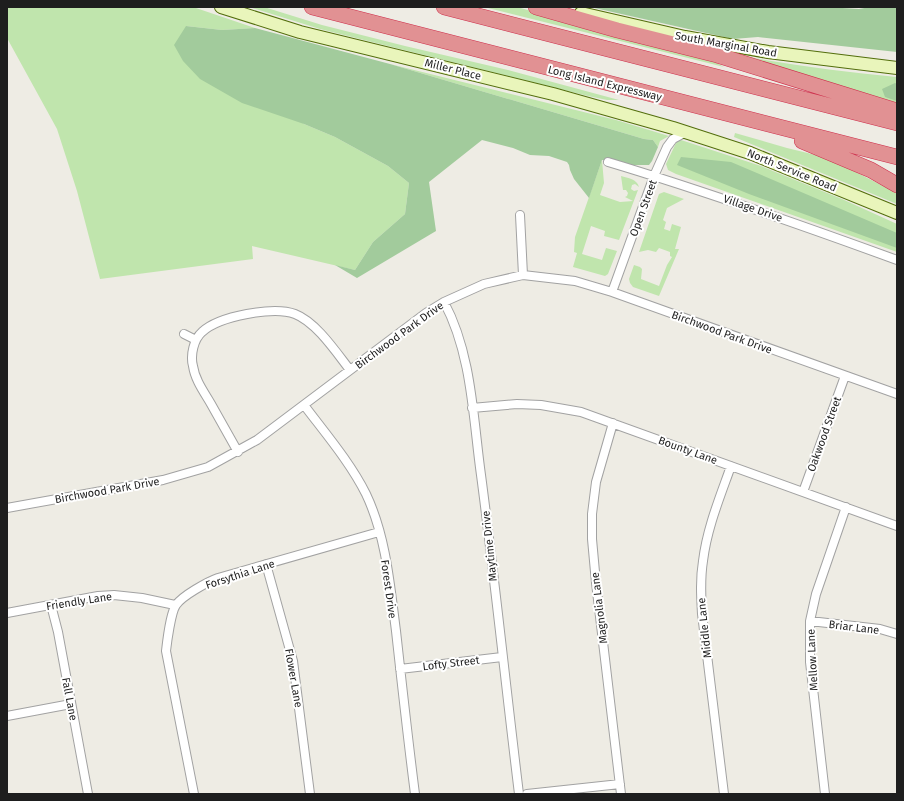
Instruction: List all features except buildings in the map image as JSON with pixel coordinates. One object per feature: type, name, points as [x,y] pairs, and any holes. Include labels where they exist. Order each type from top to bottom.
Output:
[{"type":"highway","name":"Long Island Expressway","points":[[312,7],[897,156]]},
{"type":"highway","points":[[444,7],[897,123]]},
{"type":"highway","points":[[536,7],[617,30],[717,55],[897,111]]},
{"type":"highway","points":[[704,108],[806,142],[871,170],[897,185]]},
{"type":"main road","name":"Miller Place","points":[[221,7],[300,32],[553,94],[686,132]]},
{"type":"main road","name":"South Marginal Road","points":[[556,7],[685,37],[768,52],[897,68]]},
{"type":"main road","name":"North Service Road","points":[[686,132],[750,153],[897,213]]},
{"type":"street","name":"Open Street","points":[[612,292],[654,176],[667,147],[674,139],[686,132]]},
{"type":"street","name":"Village Drive","points":[[608,162],[811,228],[897,260]]},
{"type":"street","points":[[520,215],[523,275]]},
{"type":"street","name":"Birchwood Park Drive","points":[[7,508],[163,480],[208,467],[238,452],[257,440],[426,313],[444,302],[484,284],[523,275],[575,281],[612,292],[897,394]]},
{"type":"street","name":"Maytime Drive","points":[[444,302],[452,316],[466,367],[486,515],[518,794]]},
{"type":"street","points":[[238,452],[197,381],[192,365],[193,349],[196,340],[202,331],[219,322],[261,312],[278,310],[289,312],[296,314],[312,323],[350,370]]},
{"type":"street","points":[[184,334],[196,340]]},
{"type":"street","name":"Oakwood Street","points":[[803,492],[845,376]]},
{"type":"street","name":"Bounty Lane","points":[[472,408],[517,404],[541,405],[581,412],[897,526]]},
{"type":"street","name":"Forest Drive","points":[[304,405],[358,480],[371,506],[379,532],[385,557],[391,596],[415,794]]},
{"type":"street","name":"Magnolia Lane","points":[[613,423],[596,482],[592,514],[592,539],[621,794]]},
{"type":"street","name":"Middle Lane","points":[[724,794],[700,587],[708,532],[731,466]]},
{"type":"street","name":"Mellow Lane","points":[[825,794],[810,662],[810,621],[816,594],[846,507]]},
{"type":"street","name":"Forsythia Lane","points":[[175,605],[207,582],[379,532]]},
{"type":"street","name":"Flower Lane","points":[[266,564],[293,661],[310,794]]},
{"type":"street","name":"Friendly Lane","points":[[7,613],[98,596],[114,595],[142,598],[175,605]]},
{"type":"street","name":"Fall Lane","points":[[51,605],[58,632],[70,704],[88,794]]},
{"type":"street","points":[[175,605],[168,634],[166,651],[194,794]]},
{"type":"street","name":"Briar Lane","points":[[810,621],[880,629],[897,634]]},
{"type":"street","name":"Lofty Street","points":[[400,669],[502,658]]},
{"type":"street","points":[[7,716],[70,704]]},
{"type":"street","points":[[527,794],[620,784]]},
{"type":"green space","points":[[7,7],[193,7],[255,28],[222,30],[186,26],[304,124],[335,137],[388,166],[409,183],[405,214],[373,242],[355,270],[252,246],[253,259],[100,279],[77,191],[57,129],[7,38]]},
{"type":"green space","points":[[249,7],[264,7],[322,25],[508,70],[619,100],[607,100],[588,96],[320,29]]},
{"type":"green space","points":[[484,7],[517,7],[713,61],[724,67]]},
{"type":"green space","points":[[590,7],[826,7],[859,9],[870,7],[897,7],[897,52],[758,37],[733,39]]},
{"type":"green space","points":[[186,26],[222,30],[255,28],[390,64],[644,139],[653,140],[658,147],[649,165],[620,165],[611,161],[602,160],[589,198],[574,179],[567,162],[549,156],[530,155],[513,148],[482,140],[429,182],[436,231],[357,278],[335,265],[355,270],[373,242],[405,214],[409,183],[388,166],[335,137],[304,124],[242,103],[200,79],[183,61],[174,45]]},
{"type":"green space","points":[[723,52],[809,67],[897,77],[897,105]]},
{"type":"green space","points":[[390,64],[616,120],[669,136],[660,141],[658,147],[653,140],[644,139]]},
{"type":"green space","points":[[895,83],[897,84],[897,101],[885,97],[882,89]]},
{"type":"green space","points":[[735,133],[828,158],[897,193],[897,204],[734,137]]},
{"type":"green space","points":[[681,140],[761,166],[842,199],[897,224],[897,252],[668,170],[666,164],[676,143]]},
{"type":"green space","points":[[681,157],[731,162],[897,233],[897,248],[749,194],[677,165]]},
{"type":"green space","points":[[602,160],[604,183],[600,195],[620,202],[633,201],[625,197],[628,193],[626,190],[623,190],[621,176],[636,182],[639,187],[635,184],[632,185],[631,189],[634,191],[638,190],[619,240],[604,236],[605,231],[591,226],[582,254],[602,260],[606,248],[617,251],[608,274],[605,276],[573,267],[577,253],[574,252],[575,237]]},
{"type":"green space","points":[[664,192],[684,199],[667,208],[663,220],[666,222],[664,229],[670,231],[672,224],[681,227],[675,249],[679,249],[659,296],[633,287],[629,279],[634,265],[642,269],[641,279],[659,286],[667,265],[672,257],[670,256],[670,252],[659,248],[656,252],[648,250],[639,252],[659,194]]}]
